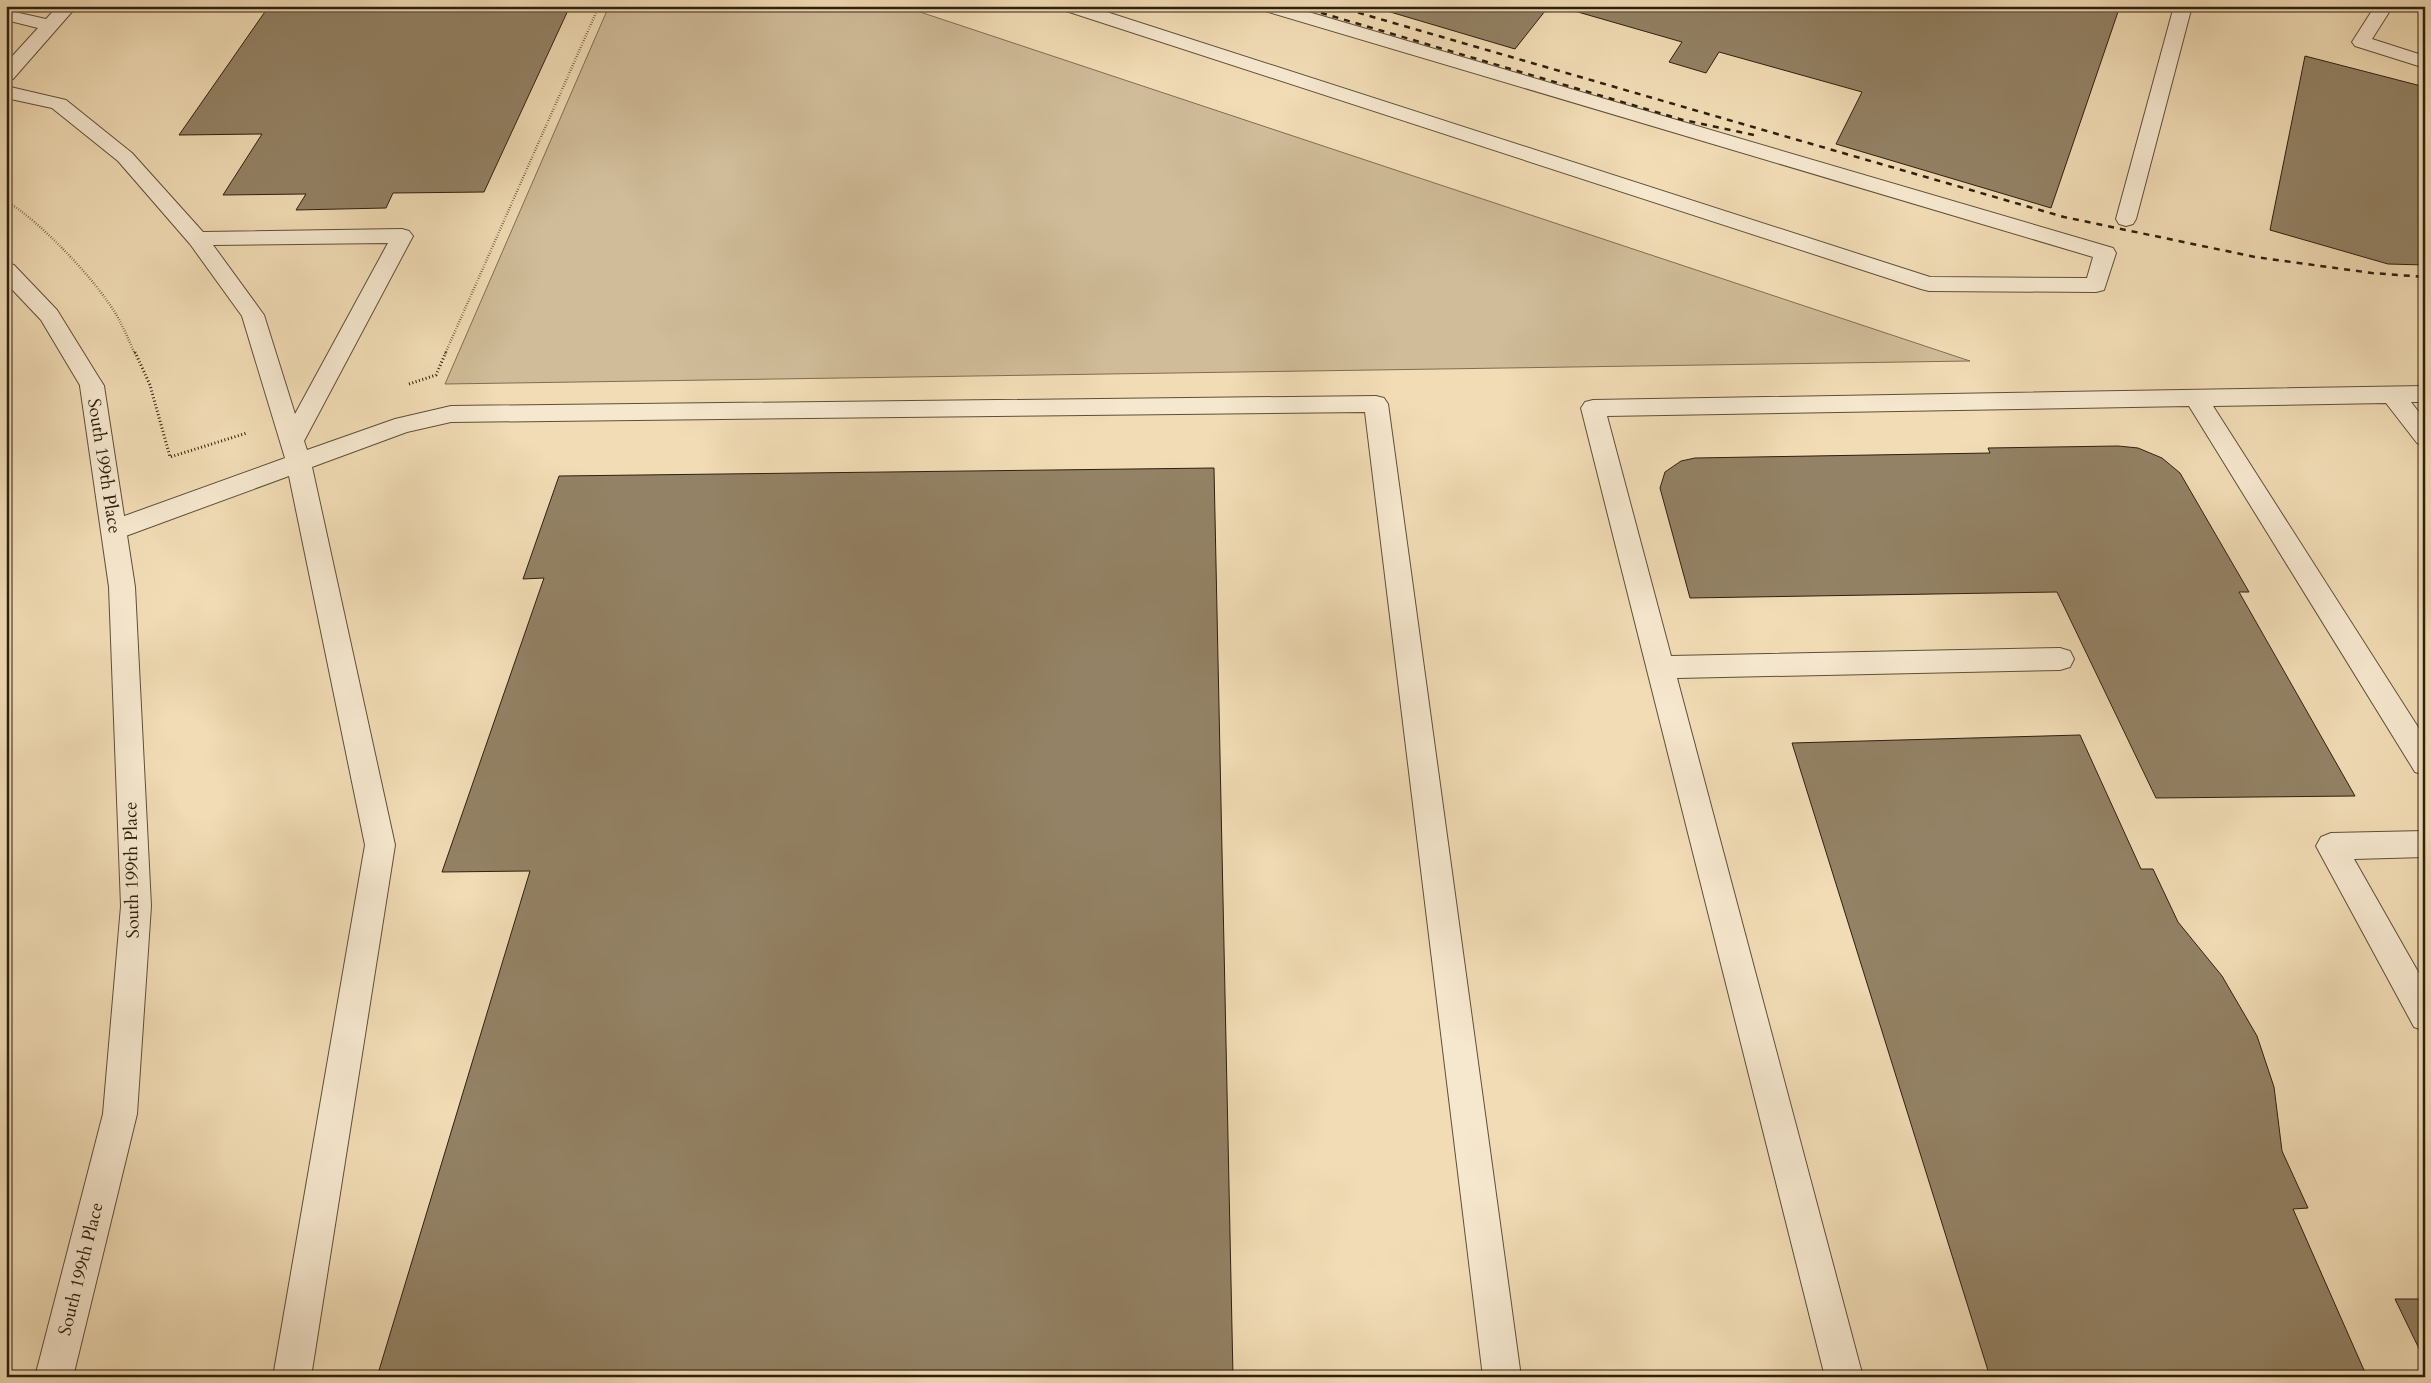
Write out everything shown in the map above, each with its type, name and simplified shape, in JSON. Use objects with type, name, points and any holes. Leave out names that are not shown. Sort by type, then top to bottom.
[{"type":"street","points":[[6,75],[68,6]]},
{"type":"street","points":[[1069,6],[1929,284],[2096,284],[2105,253],[1268,6]]},
{"type":"street","points":[[2126,219],[2183,6]]},
{"type":"street","points":[[2384,6],[2361,42],[2425,62]]},
{"type":"street","points":[[6,15],[51,26]]},
{"type":"street","points":[[6,92],[58,104],[125,157],[197,239],[253,316],[296,452],[380,844],[292,1377]]},
{"type":"street","points":[[197,239],[402,236],[296,452]]},
{"type":"street","name":"South 199th Place","points":[[6,270],[50,315],[92,386],[122,587],[136,906],[120,1114],[54,1377]]},
{"type":"street","points":[[1844,1377],[1593,408],[2425,394]]},
{"type":"street","points":[[2393,395],[2425,437]]},
{"type":"street","points":[[2196,398],[2425,764]]},
{"type":"street","points":[[114,530],[296,452],[451,414],[1376,404],[1502,1377]]},
{"type":"street","points":[[1660,667],[2060,659]]},
{"type":"street","points":[[2425,844],[2330,846],[2425,1016]]},
{"type":"shaded area","points":[[609,6],[902,6],[1970,361],[445,384]]},
{"type":"building","points":[[269,6],[570,6],[484,192],[393,193],[386,208],[296,210],[306,194],[223,195],[262,134],[179,135]]},
{"type":"building","points":[[1370,6],[1549,6],[1515,49]]},
{"type":"building","points":[[1557,6],[2120,6],[2051,208],[1836,144],[1862,92],[1719,52],[1706,73],[1669,62],[1682,42]]},
{"type":"building","points":[[2305,56],[2425,87],[2425,265],[2388,264],[2270,230]]},
{"type":"building","points":[[2118,446],[2138,448],[2162,458],[2180,473],[2249,592],[2239,592],[2355,796],[2156,798],[2057,592],[1690,598],[1660,488],[1665,472],[1681,461],[1695,458],[1990,453],[1988,448]]},
{"type":"building","points":[[1214,468],[1233,1377],[377,1377],[530,871],[442,872],[544,578],[523,579],[559,476]]},
{"type":"building","points":[[2080,735],[2141,869],[2153,869],[2178,922],[2222,976],[2257,1036],[2274,1087],[2282,1151],[2308,1208],[2293,1209],[2367,1377],[1990,1377],[1792,743]]},
{"type":"building","points":[[2395,1299],[2425,1299],[2425,1361]]},
{"type":"railway","points":[[1298,6],[1683,120],[1754,135]]},
{"type":"railway","points":[[1335,6],[2064,217],[2255,257],[2372,273],[2425,277]]}]
